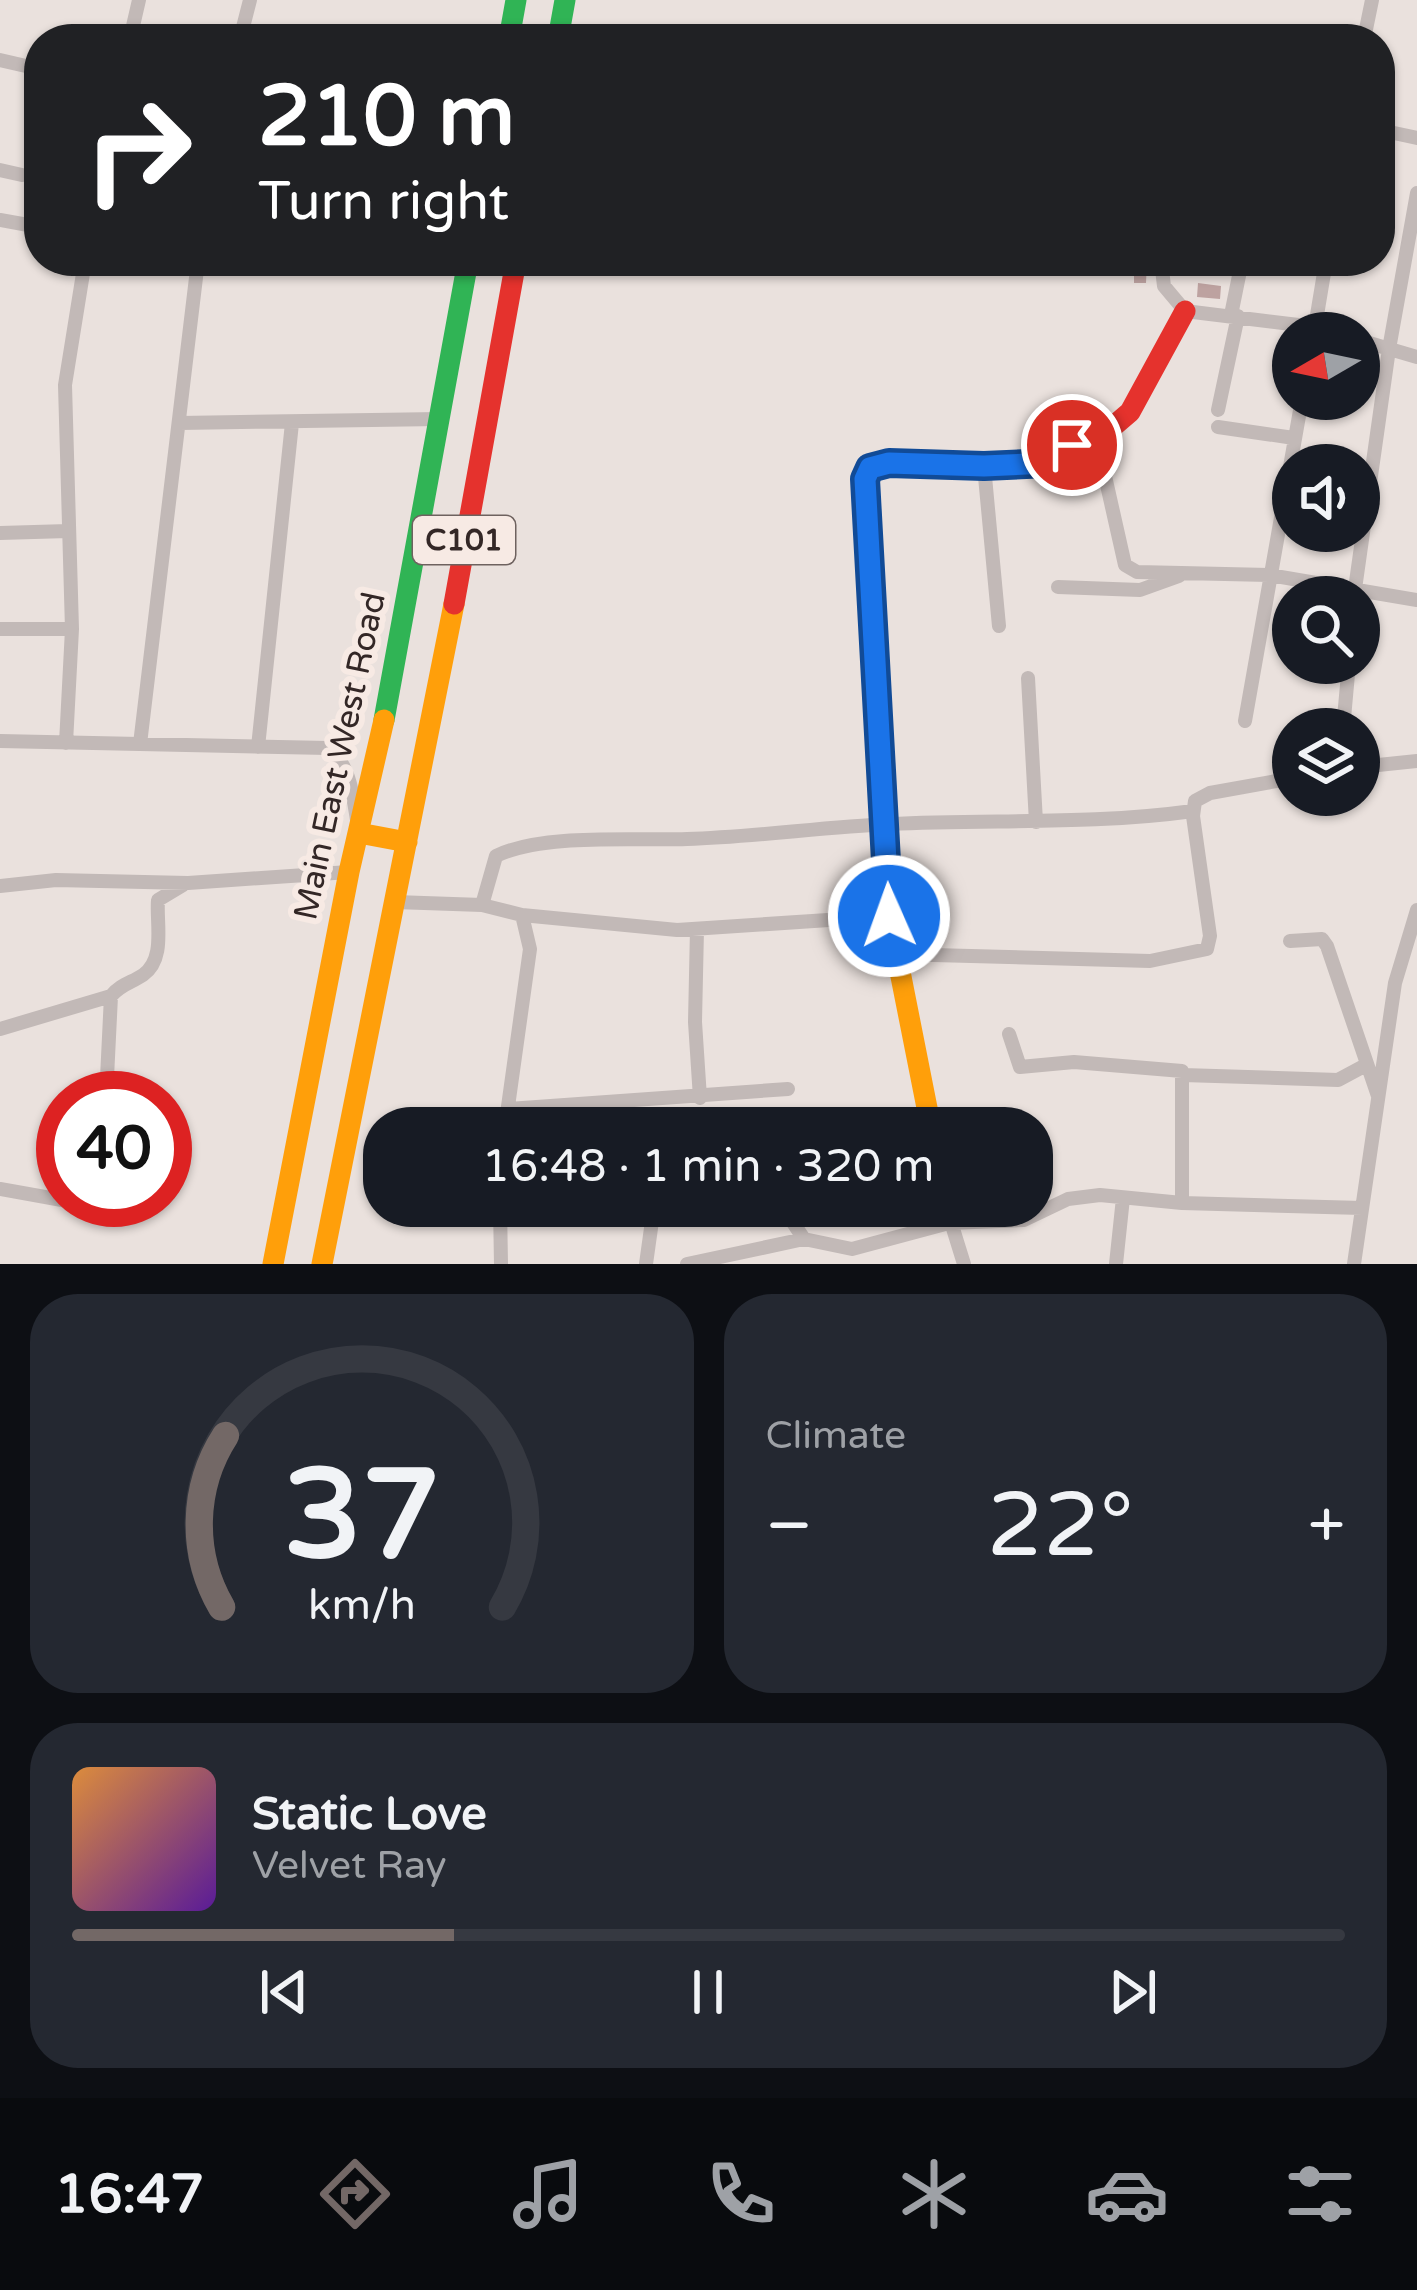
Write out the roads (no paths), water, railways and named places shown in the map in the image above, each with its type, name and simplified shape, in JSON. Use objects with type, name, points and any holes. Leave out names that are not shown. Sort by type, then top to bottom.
[{"type":"main road","name":"Main East West Road","points":[[273,1264],[465,276]]},
{"type":"main road","name":"C101","points":[[322,1264],[513,276]]},
{"type":"main road","points":[[927,1107],[889,916],[865,479],[870,468],[889,463],[1048,463],[1130,412],[1185,310]]},
{"type":"main road","points":[[359,832],[407,842]]},
{"type":"street","points":[[0,170],[22,175]]},
{"type":"street","points":[[1357,576],[1417,193]]},
{"type":"street","points":[[66,743],[72,629],[65,386],[83,276]]},
{"type":"street","points":[[140,744],[196,276]]},
{"type":"street","points":[[1163,276],[1164,286],[1185,310],[1272,322]]},
{"type":"street","points":[[1218,410],[1240,276]]},
{"type":"street","points":[[1318,312],[1323,276]]},
{"type":"street","points":[[1380,346],[1417,356]]},
{"type":"street","points":[[180,423],[439,419]]},
{"type":"street","points":[[1245,721],[1298,420]]},
{"type":"street","points":[[258,747],[292,423]]},
{"type":"street","points":[[1218,427],[1294,438]]},
{"type":"street","points":[[1096,436],[1125,565],[1137,572],[1273,576]]},
{"type":"street","points":[[984,466],[999,626]]},
{"type":"street","points":[[0,533],[68,531]]},
{"type":"street","points":[[1058,587],[1140,590],[1183,574]]},
{"type":"street","points":[[1380,596],[1417,600]]},
{"type":"street","points":[[0,629],[72,629]]},
{"type":"street","points":[[1028,678],[1036,822]]},
{"type":"street","points":[[0,741],[328,748],[337,752],[352,792],[359,832]]},
{"type":"street","points":[[1380,765],[1417,761]]},
{"type":"street","points":[[896,954],[1150,961],[1207,949],[1210,936],[1193,812],[1196,801],[1210,793],[1272,782]]},
{"type":"street","points":[[482,905],[492,865],[503,852],[607,838],[686,839],[886,824],[1124,821],[1193,812]]},
{"type":"street","points":[[0,886],[56,880],[188,883],[349,872]]},
{"type":"street","points":[[0,1029],[111,996],[119,986],[143,976],[151,968],[158,944],[158,900],[188,883]]},
{"type":"street","points":[[395,902],[482,905],[522,916],[697,929],[889,916]]},
{"type":"street","points":[[508,1107],[530,949],[522,916]]},
{"type":"street","points":[[1354,1264],[1395,983],[1416,916]]},
{"type":"street","points":[[697,929],[694,1022],[700,1098]]},
{"type":"street","points":[[1290,941],[1322,939],[1327,946],[1380,1100]]},
{"type":"street","points":[[107,1071],[111,996]]},
{"type":"street","points":[[1009,1034],[1021,1067],[1074,1062],[1180,1069],[1184,1075],[1182,1203]]},
{"type":"street","points":[[1184,1075],[1338,1080],[1366,1065]]},
{"type":"street","points":[[543,1107],[788,1089]]},
{"type":"street","points":[[0,1189],[36,1195]]},
{"type":"street","points":[[1053,1206],[1100,1195],[1182,1203],[1362,1208]]},
{"type":"street","points":[[1116,1264],[1123,1198]]},
{"type":"street","points":[[501,1227],[502,1264]]},
{"type":"street","points":[[646,1264],[651,1227]]},
{"type":"street","points":[[796,1227],[804,1239]]},
{"type":"street","points":[[687,1264],[765,1257],[804,1239],[844,1250],[933,1227]]},
{"type":"street","points":[[950,1227],[964,1264]]}]
